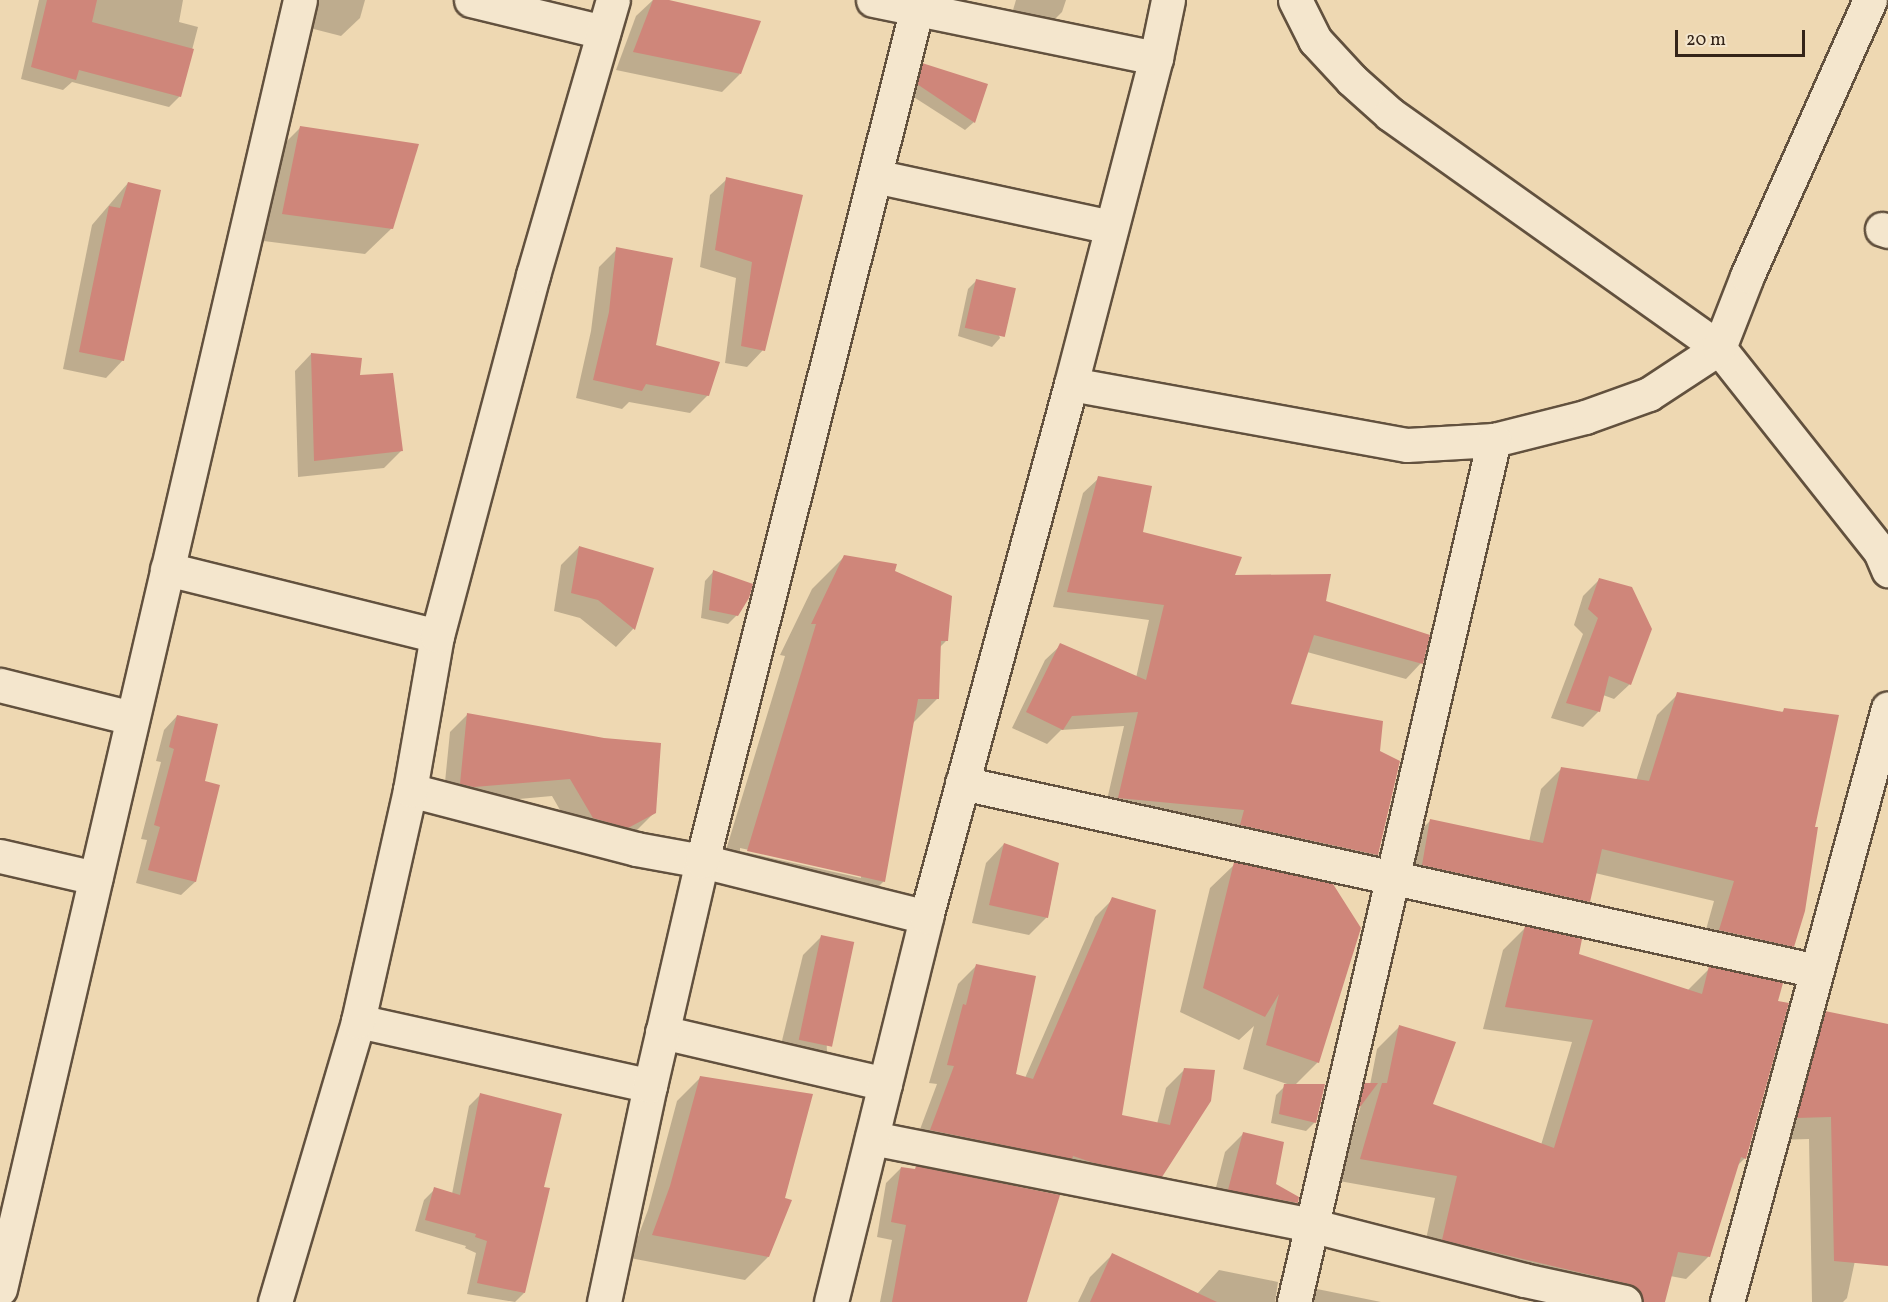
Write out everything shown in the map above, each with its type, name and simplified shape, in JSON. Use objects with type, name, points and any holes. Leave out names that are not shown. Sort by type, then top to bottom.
[{"type":"street","points":[[0,1289],[300,0]]},
{"type":"street","points":[[471,0],[603,32]]},
{"type":"street","points":[[275,1302],[358,1021],[410,790],[437,636],[532,275],[614,0]]},
{"type":"street","points":[[873,0],[918,4],[1156,58]]},
{"type":"street","points":[[831,1302],[926,917],[1071,384],[1110,227],[1156,58],[1168,0]]},
{"type":"street","points":[[1295,0],[1315,40],[1352,80],[1390,114],[1719,348],[1885,558]]},
{"type":"street","points":[[1071,384],[1407,445],[1494,440],[1585,417],[1649,394],[1719,348],[1747,276],[1870,0]]},
{"type":"street","points":[[604,1302],[662,1032],[702,861],[918,4]]},
{"type":"street","points":[[875,176],[1110,227]]},
{"type":"street","points":[[1294,1302],[1310,1225],[1494,440]]},
{"type":"street","points":[[167,569],[437,636]]},
{"type":"street","points":[[0,685],[132,718]]},
{"type":"street","points":[[1727,1302],[1888,708]]},
{"type":"street","points":[[962,783],[1817,971]]},
{"type":"street","points":[[410,790],[636,849],[702,861],[926,917]]},
{"type":"street","points":[[0,856],[95,878]]},
{"type":"street","points":[[358,1021],[650,1086]]},
{"type":"street","points":[[662,1032],[885,1084]]},
{"type":"street","points":[[872,1138],[1310,1225],[1524,1280],[1624,1302]]},
{"type":"building","points":[[47,0],[97,0],[92,22],[194,49],[181,97],[79,70],[76,80],[31,67]]},
{"type":"building","points":[[653,0],[669,0],[761,21],[741,74],[633,52]]},
{"type":"building","points":[[922,63],[988,84],[975,123],[917,84]]},
{"type":"building","points":[[300,126],[419,144],[393,229],[282,214]]},
{"type":"building","points":[[726,177],[803,195],[765,351],[741,346],[752,262],[715,250]]},
{"type":"building","points":[[128,182],[161,190],[124,361],[79,352],[109,206],[120,208]]},
{"type":"building","points":[[616,247],[673,258],[656,345],[720,362],[709,396],[646,384],[642,391],[593,380],[609,312]]},
{"type":"building","points":[[976,279],[1016,288],[1005,337],[965,328]]},
{"type":"building","points":[[311,353],[362,358],[360,375],[393,373],[403,451],[314,461]]},
{"type":"building","points":[[1098,476],[1152,486],[1143,532],[1242,557],[1235,575],[1331,574],[1326,601],[1430,635],[1423,664],[1314,635],[1291,704],[1383,721],[1380,751],[1400,761],[1378,855],[1240,825],[1244,810],[1118,798],[1138,712],[1072,716],[1063,730],[1026,712],[1060,643],[1146,680],[1164,605],[1067,592]]},
{"type":"building","points":[[579,546],[654,568],[635,630],[598,600],[571,593]]},
{"type":"building","points":[[844,555],[897,564],[895,571],[952,596],[948,641],[941,641],[939,699],[918,699],[885,882],[747,851],[816,624],[811,624]]},
{"type":"building","points":[[713,570],[753,584],[749,598],[738,616],[709,610]]},
{"type":"building","points":[[1599,578],[1632,587],[1652,629],[1631,685],[1609,676],[1600,712],[1566,703],[1598,618],[1588,609]]},
{"type":"building","points":[[1677,692],[1783,712],[1784,708],[1839,715],[1815,827],[1818,827],[1805,911],[1794,947],[1719,930],[1734,881],[1602,849],[1590,902],[1422,865],[1430,819],[1543,843],[1561,767],[1649,781]]},
{"type":"building","points":[[467,713],[604,738],[661,743],[656,813],[628,828],[593,818],[570,779],[474,787],[460,784]]},
{"type":"building","points":[[177,715],[218,724],[205,781],[220,785],[196,882],[148,870],[160,827],[154,825],[174,749],[169,747]]},
{"type":"building","points":[[1004,843],[1059,863],[1048,918],[989,905]]},
{"type":"building","points":[[1234,862],[1333,884],[1361,928],[1319,1063],[1266,1045],[1279,994],[1265,1017],[1203,988]]},
{"type":"building","points":[[1112,897],[1156,910],[1122,1115],[1170,1125],[1184,1068],[1215,1070],[1211,1101],[1162,1177],[1094,1163],[1073,1156],[1072,1159],[930,1130],[954,1066],[947,1065],[976,964],[1036,976],[1016,1074],[1033,1079]]},
{"type":"building","points":[[1525,926],[1582,939],[1579,954],[1702,994],[1709,966],[1783,983],[1778,1001],[1789,1003],[1746,1159],[1741,1157],[1710,1257],[1678,1252],[1665,1302],[1643,1302],[1638,1289],[1629,1284],[1442,1240],[1457,1176],[1360,1159],[1382,1083],[1387,1083],[1399,1025],[1456,1042],[1433,1104],[1554,1148],[1593,1020],[1505,1007]]},
{"type":"building","points":[[821,935],[854,942],[832,1047],[799,1040]]},
{"type":"building","points":[[1825,1011],[1888,1024],[1888,1266],[1834,1261],[1831,1117],[1796,1118]]},
{"type":"building","points":[[700,1076],[813,1094],[785,1198],[792,1200],[769,1257],[652,1235],[670,1186]]},
{"type":"building","points":[[1364,1083],[1378,1083],[1357,1111]]},
{"type":"building","points":[[1284,1084],[1325,1084],[1316,1123],[1279,1114]]},
{"type":"building","points":[[480,1093],[562,1114],[544,1187],[550,1188],[525,1293],[477,1283],[487,1241],[475,1237],[476,1234],[425,1220],[434,1187],[460,1195]]},
{"type":"building","points":[[1243,1132],[1284,1142],[1276,1184],[1299,1197],[1298,1203],[1228,1190]]},
{"type":"building","points":[[916,1166],[1060,1195],[1027,1302],[892,1302],[906,1225],[891,1222],[901,1167],[915,1169]]},
{"type":"building","points":[[1112,1253],[1217,1302],[1090,1302]]}]
